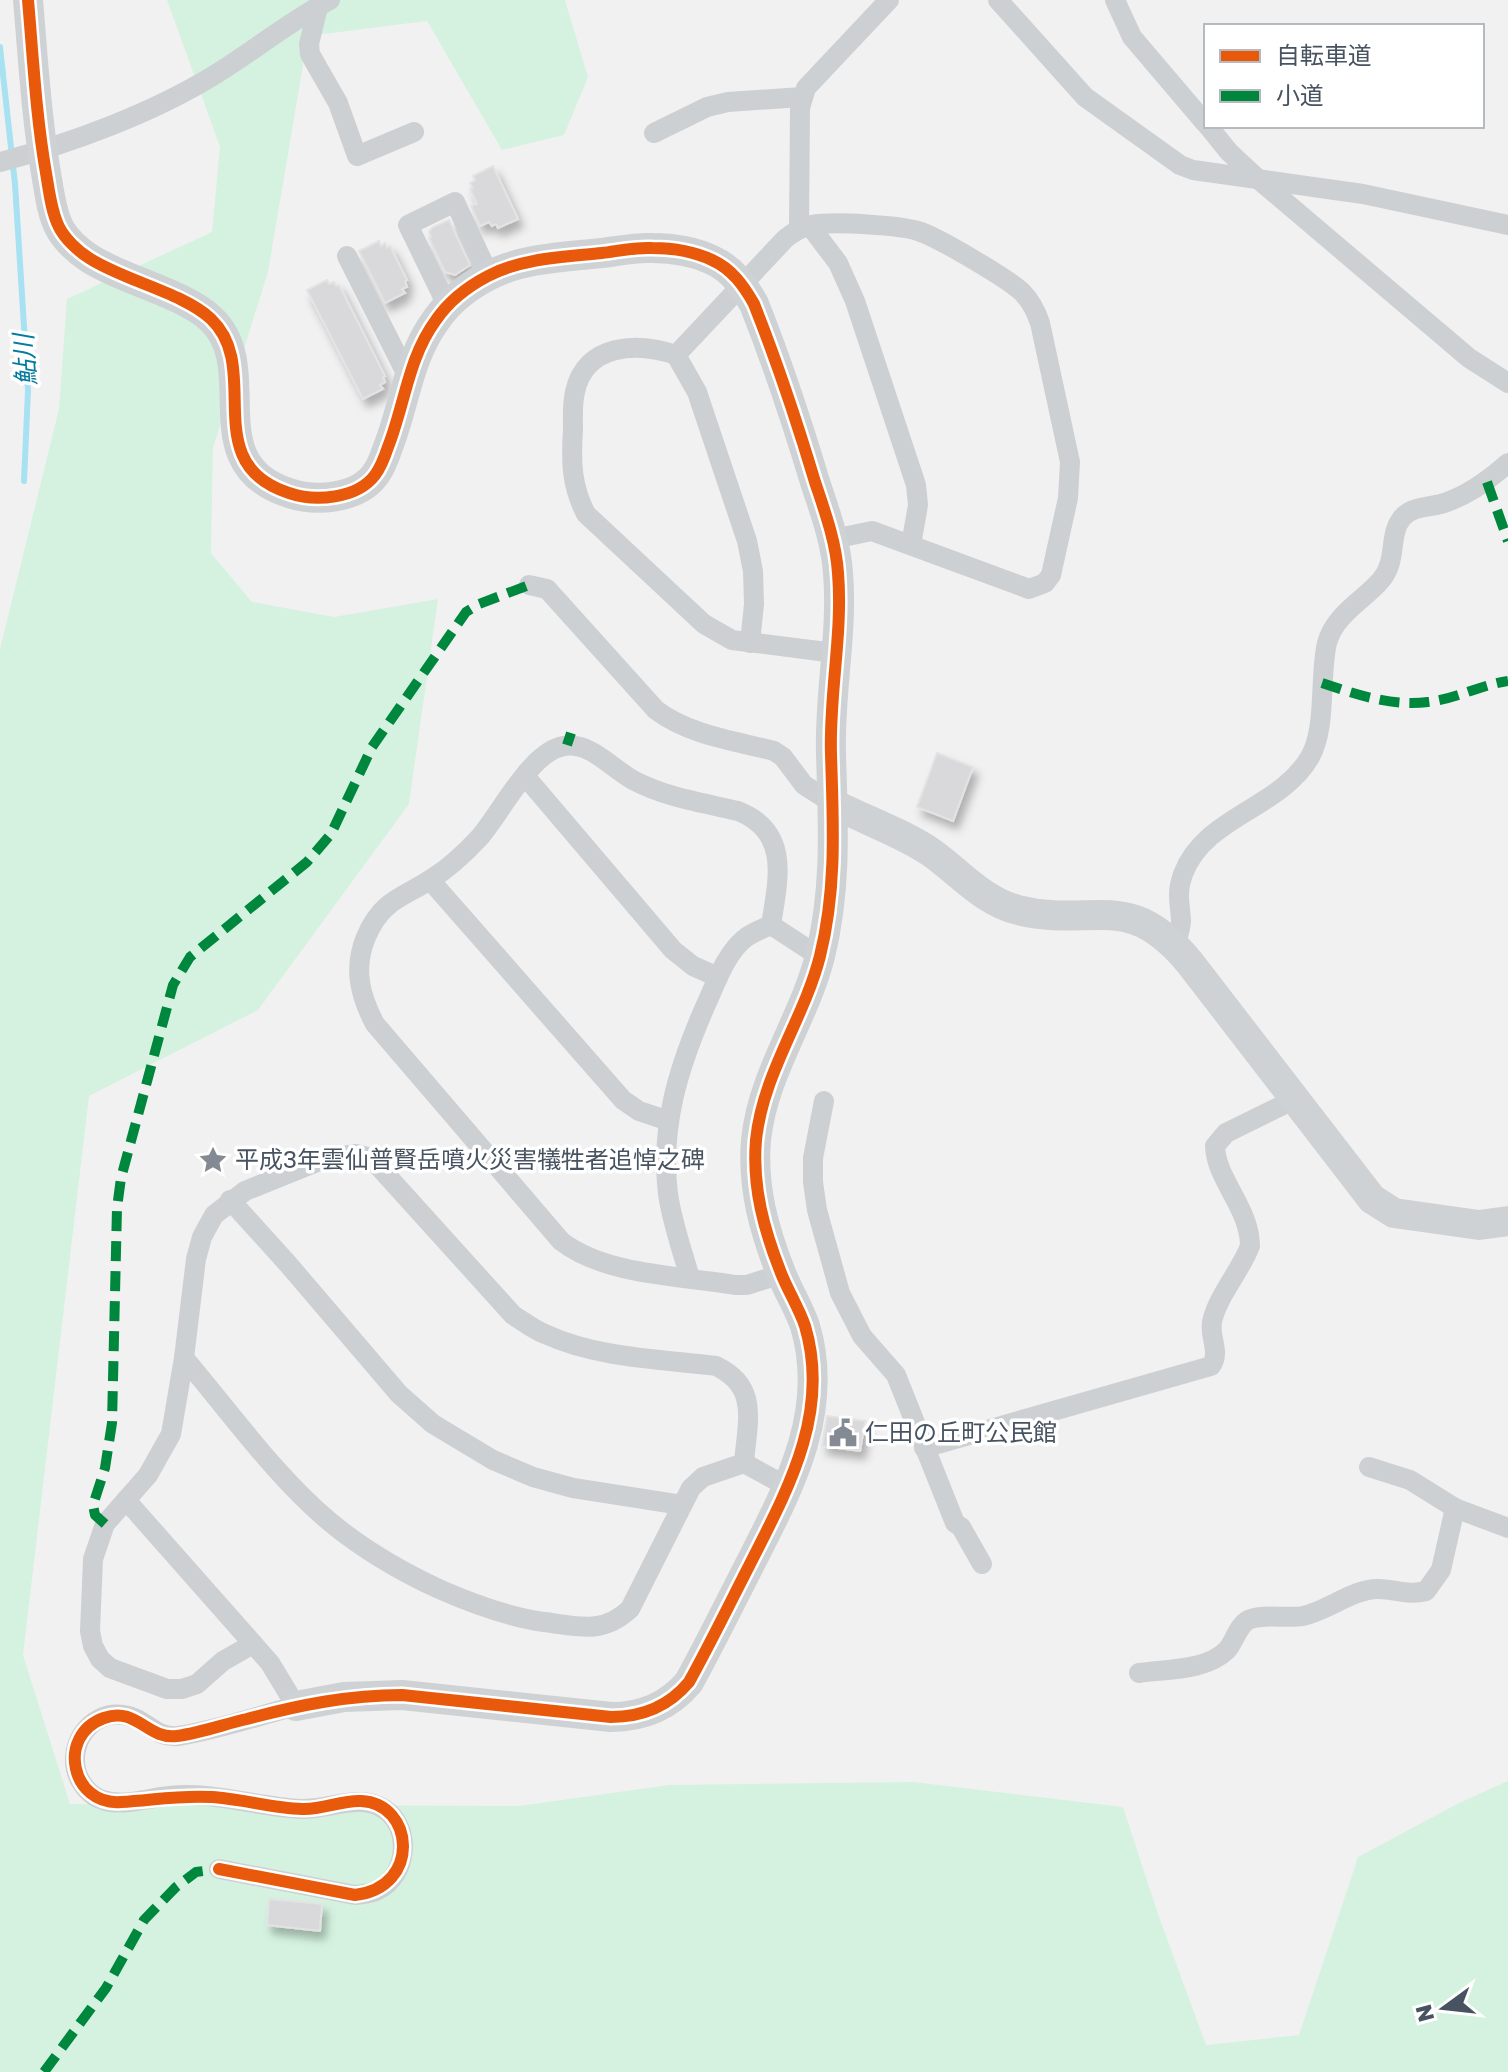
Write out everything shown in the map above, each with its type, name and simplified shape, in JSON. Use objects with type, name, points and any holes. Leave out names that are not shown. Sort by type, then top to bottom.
[{"type":"street","points":[[28,0],[32,153],[59,227],[91,259],[199,310],[218,326],[226,340],[235,370],[233,416],[238,444],[255,472],[290,494],[321,497],[351,492],[364,485],[375,475],[394,433],[408,377],[422,341],[447,305],[489,275],[515,265],[547,259],[649,247],[681,250],[713,260],[732,273],[744,286],[763,325],[833,539],[840,599],[831,702],[835,853],[831,898],[820,957],[774,1067],[756,1137],[757,1195],[764,1226],[781,1274],[804,1323],[814,1381],[805,1441],[788,1487],[689,1682],[679,1693],[654,1709],[626,1717],[611,1717],[388,1695],[344,1697],[296,1706],[168,1737],[122,1714],[93,1722],[75,1747],[75,1762],[79,1779],[90,1793],[103,1800],[118,1803],[173,1795],[215,1797],[300,1809],[361,1801],[377,1804],[390,1813],[399,1826],[403,1842],[403,1858],[392,1879],[369,1893],[355,1895],[219,1869]]},
{"type":"street","points":[[889,0],[812,80],[802,97],[804,227],[838,263],[855,301],[916,485],[918,505],[911,545]]},
{"type":"street","points":[[998,0],[1085,97],[1166,157],[1193,170],[1363,194],[1508,225]]},
{"type":"street","points":[[1115,0],[1132,37],[1204,121]]},
{"type":"street","points":[[0,162],[138,113],[214,76],[324,3]]},
{"type":"street","points":[[324,3],[309,44],[310,54],[338,103],[357,156],[414,132]]},
{"type":"street","points":[[654,133],[718,105],[802,97]]},
{"type":"street","points":[[1209,128],[1258,179],[1322,230],[1469,358],[1508,383]]},
{"type":"street","points":[[447,305],[408,225],[455,202],[489,275]]},
{"type":"street","points":[[676,355],[785,239],[804,227],[821,224],[923,233],[1022,292],[1034,307],[1040,323],[1070,462],[1068,498],[1051,575],[1045,583],[1029,589],[872,531],[833,539]]},
{"type":"street","points":[[347,256],[408,377]]},
{"type":"street","points":[[750,643],[754,593],[747,541],[697,392],[676,355],[654,347],[604,353],[590,363],[580,377],[575,393],[571,466],[573,482],[586,514],[704,624],[732,640],[750,643],[835,653]]},
{"type":"street","points":[[1175,945],[1181,923],[1177,899],[1183,874],[1195,852],[1212,835],[1282,791],[1312,753],[1318,731],[1327,642],[1335,623],[1382,580],[1392,563],[1396,531],[1402,518],[1412,511],[1447,503],[1487,482],[1508,463]]},
{"type":"street","points":[[529,585],[547,589],[656,710],[669,720],[685,728],[774,751],[783,757],[804,785],[834,804],[930,852],[990,899],[1016,910],[1044,915],[1103,913],[1130,918],[1152,927],[1175,945],[1381,1208],[1394,1213],[1479,1225],[1508,1221]]},
{"type":"street","points":[[771,925],[779,863],[769,835],[750,816],[646,786],[617,771],[593,752],[567,745],[543,753],[478,839],[449,867],[388,904],[361,951],[359,980],[361,995],[375,1024],[561,1241],[595,1261],[690,1278],[747,1285],[781,1274]]},
{"type":"street","points":[[525,776],[673,950],[693,966],[718,977]]},
{"type":"street","points":[[430,880],[623,1100],[639,1111],[669,1121]]},
{"type":"street","points":[[771,925],[820,957]]},
{"type":"street","points":[[690,1278],[668,1196],[666,1168],[675,1085],[685,1052],[730,956],[744,939],[771,925]]},
{"type":"street","points":[[924,1448],[1211,1366],[1216,1353],[1212,1337],[1214,1315],[1250,1246],[1244,1214],[1219,1162],[1215,1146],[1226,1133],[1295,1099]]},
{"type":"street","points":[[824,1101],[813,1158],[813,1182],[817,1210],[840,1293],[862,1336],[896,1375],[955,1523],[961,1527],[982,1564]]},
{"type":"street","points":[[253,1644],[223,1661],[197,1684],[182,1689],[167,1689],[110,1668],[100,1659],[90,1631],[93,1559],[105,1524],[148,1475],[171,1434],[196,1259],[202,1237],[214,1215],[230,1200],[261,1184],[341,1154],[371,1158],[513,1315],[541,1333],[600,1351],[716,1366],[730,1373],[741,1384],[749,1410],[744,1463]]},
{"type":"street","points":[[230,1200],[399,1394],[433,1424],[493,1460],[533,1477],[573,1488],[682,1505]]},
{"type":"street","points":[[184,1358],[287,1479],[329,1521],[366,1549],[405,1573],[492,1610],[532,1620],[597,1627],[610,1624],[630,1609],[691,1488],[703,1477],[744,1463],[788,1487]]},
{"type":"street","points":[[1369,1467],[1410,1480],[1455,1508],[1508,1528]]},
{"type":"street","points":[[126,1500],[282,1679],[296,1706]]},
{"type":"street","points":[[1139,1673],[1194,1666],[1211,1660],[1222,1654],[1243,1625],[1255,1618],[1300,1617],[1370,1590],[1416,1594],[1426,1591],[1441,1570],[1455,1508]]},
{"type":"green space","points":[[167,0],[565,0],[588,77],[564,135],[502,150],[427,21],[308,36],[268,272],[213,448],[211,553],[252,602],[334,617],[438,599],[409,804],[258,1010],[89,1096],[23,1655],[70,1804],[519,1806],[669,1785],[914,1782],[1123,1807],[1206,2045],[1299,2035],[1358,1857],[1459,1803],[1508,1781],[1508,2072],[0,2072],[0,649],[59,409],[67,299],[212,232],[220,147]]},
{"type":"building","points":[[493,166],[518,219],[498,228],[489,222],[480,226],[471,206],[477,204],[470,189],[473,188],[470,183],[475,180],[473,176]]},
{"type":"building","points":[[449,220],[470,265],[455,275],[445,272],[429,238],[433,227]]},
{"type":"building","points":[[379,241],[381,246],[385,243],[387,248],[390,246],[407,280],[407,287],[402,289],[405,293],[385,303],[359,251]]},
{"type":"building","points":[[327,280],[329,284],[334,282],[336,286],[339,285],[385,376],[385,382],[380,385],[383,389],[363,399],[307,290]]},
{"type":"building","points":[[937,753],[973,767],[953,821],[917,807]]},
{"type":"building","name":"仁田の丘町公民館","points":[[827,1416],[865,1421],[860,1451],[822,1446]]},
{"type":"building","points":[[269,1899],[322,1904],[320,1931],[267,1925]]},
{"type":"waterway","name":"鮎川","points":[[0,47],[15,184],[28,390],[24,481]]},
{"type":"marked path","points":[[1487,482],[1508,541]]},
{"type":"marked path","points":[[105,1524],[95,1515],[93,1505],[105,1468],[112,1423],[117,1208],[121,1178],[173,985],[190,957],[307,862],[331,834],[372,747],[466,612],[529,585]]},
{"type":"marked path","points":[[1322,683],[1374,698],[1414,703],[1438,700],[1508,681]]},
{"type":"marked path","points":[[567,745],[571,733]]},
{"type":"marked path","points":[[44,2072],[106,1988],[144,1920],[176,1887],[196,1872],[219,1869]]},
{"type":"cycle path","points":[[28,0],[43,152],[59,227],[72,244],[89,258],[169,294],[211,319],[226,340],[232,363],[237,438],[245,460],[261,479],[289,493],[323,498],[347,494],[367,483],[384,458],[413,366],[427,335],[447,307],[480,280],[515,265],[544,259],[640,248],[675,249],[705,257],[726,268],[754,304],[801,437],[830,527],[837,561],[839,618],[831,731],[833,830],[829,905],[813,979],[775,1069],[760,1115],[756,1140],[758,1191],[769,1241],[805,1326],[812,1358],[813,1390],[809,1420],[801,1450],[777,1509],[689,1682],[673,1698],[644,1712],[611,1717],[382,1695],[305,1705],[177,1736],[158,1733],[125,1716],[104,1718],[89,1727],[79,1739],[75,1753],[76,1768],[81,1782],[90,1793],[104,1800],[121,1802],[212,1797],[302,1809],[361,1801],[379,1805],[392,1815],[400,1830],[403,1846],[400,1862],[392,1877],[377,1889],[355,1895],[219,1869]]},
{"type":"place","name":"平成3年雲仙普賢岳噴火災害犠牲者追悼之碑","points":[[213,1160]]},
{"type":"place","name":"仁田の丘町公民館","points":[[843,1433]]}]
